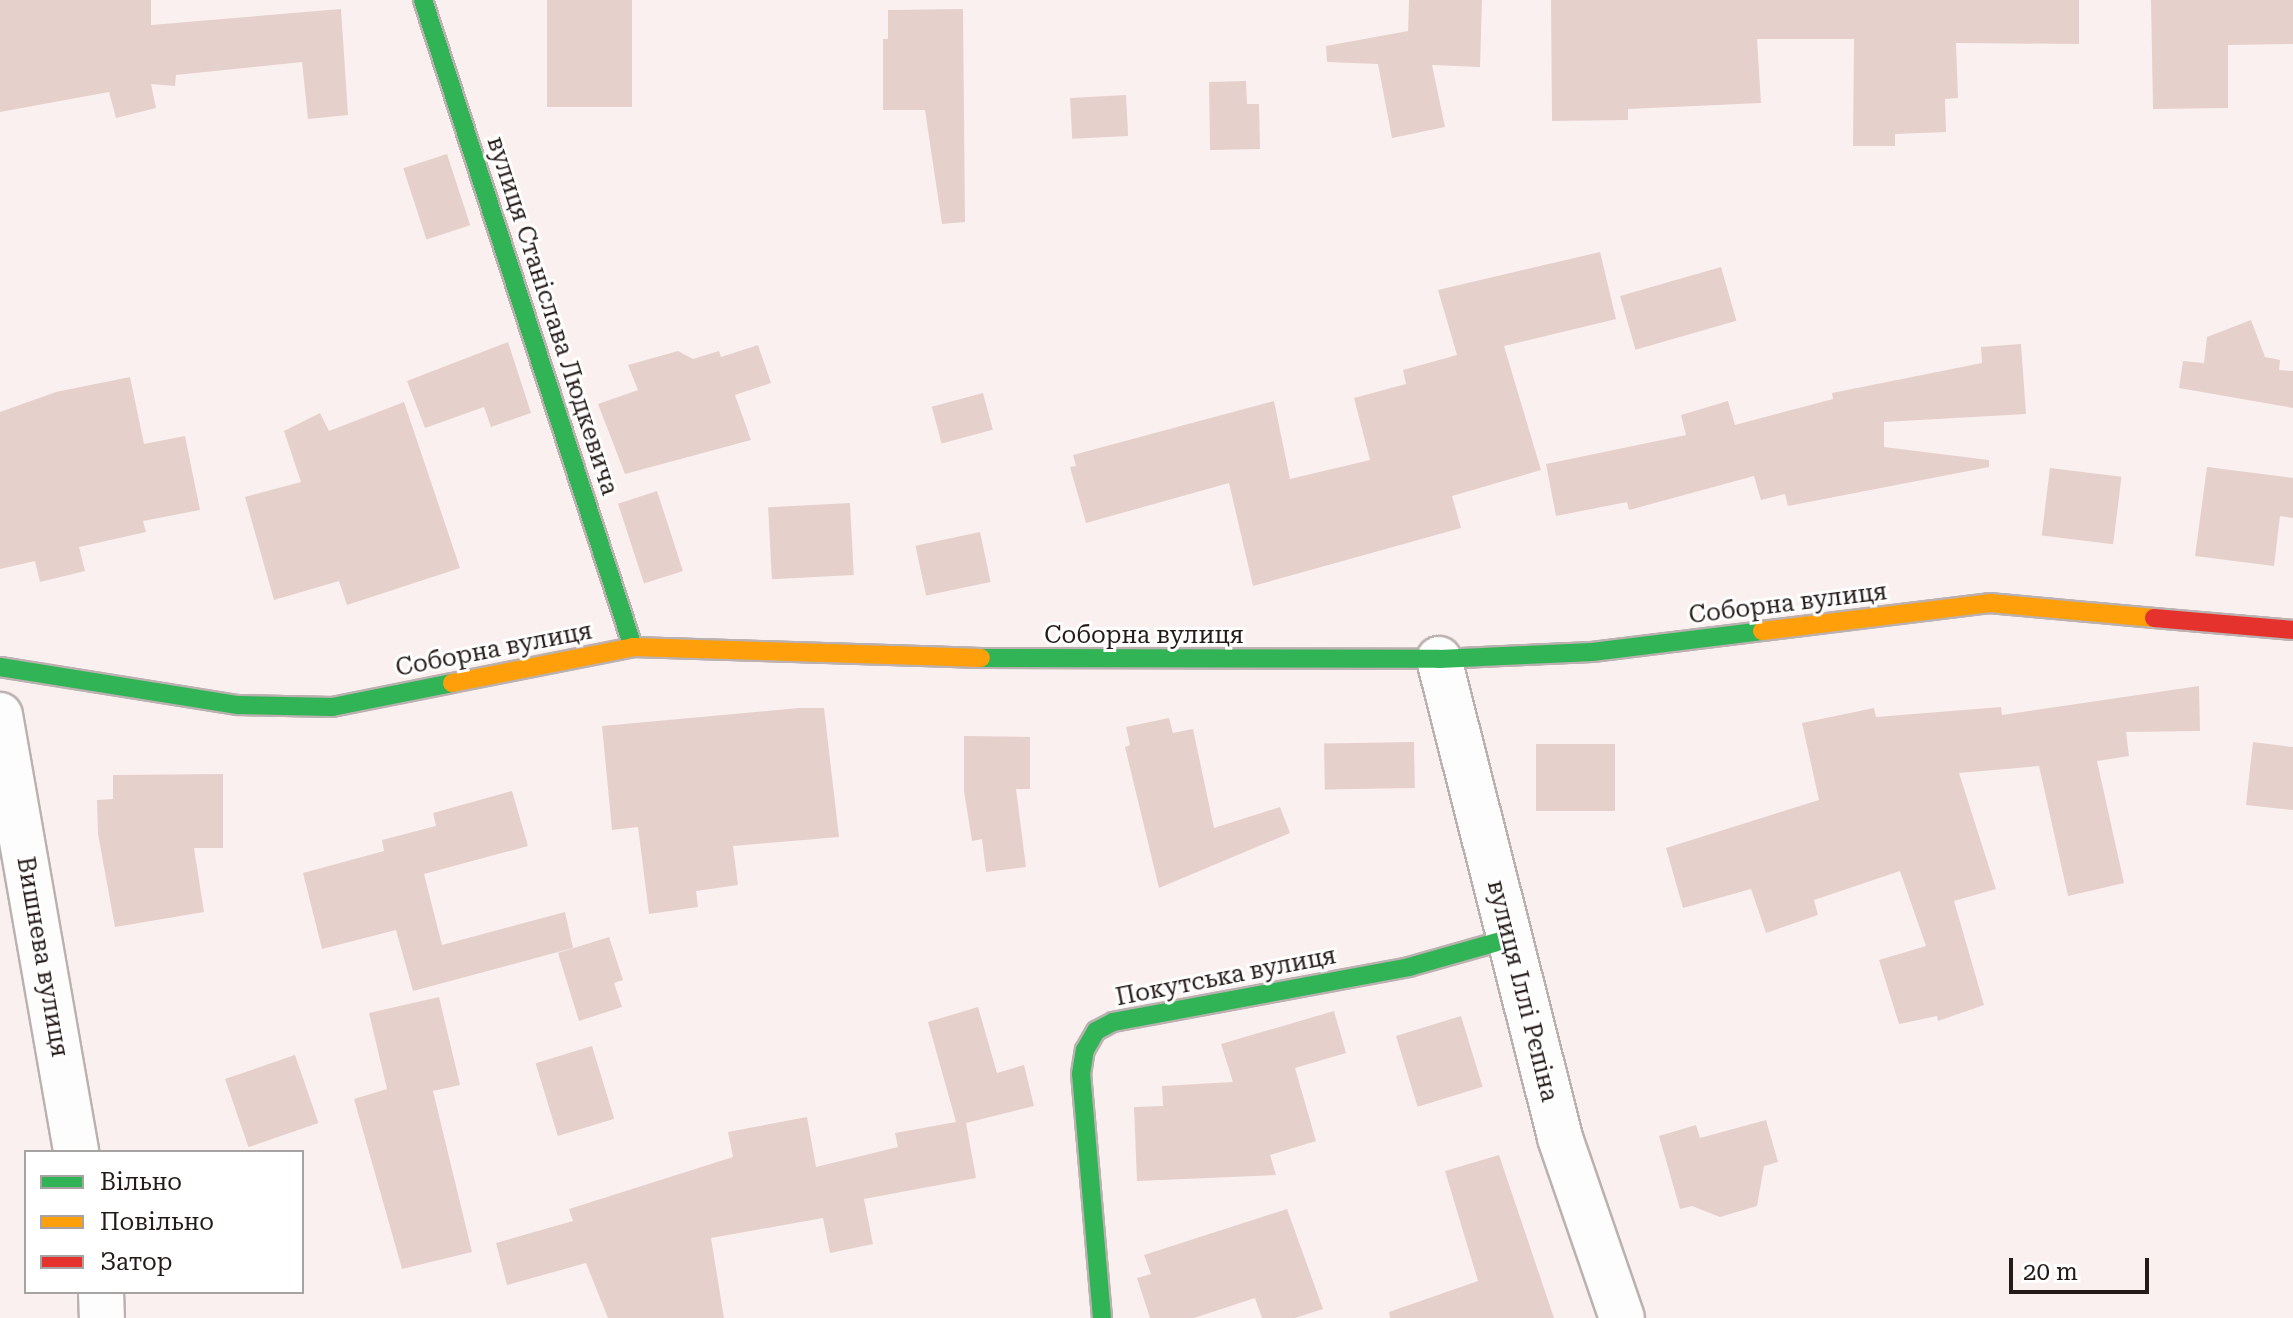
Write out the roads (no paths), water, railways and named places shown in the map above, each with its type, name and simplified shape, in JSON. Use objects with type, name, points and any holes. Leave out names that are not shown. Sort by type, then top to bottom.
[{"type":"street","name":"вулиця Станіслава Людкевича","points":[[423,0],[633,647]]},
{"type":"street","name":"Соборна вулиця","points":[[0,667],[238,705],[332,707],[633,647],[1027,659],[1439,659],[1592,652],[1989,603],[2293,630]]},
{"type":"street","name":"вулиця Іллі Рєпіна","points":[[1439,659],[1560,1138],[1622,1318]]},
{"type":"street","name":"Вишнева вулиця","points":[[0,715],[76,1150]]},
{"type":"street","name":"Покутська вулиця","points":[[1102,1318],[1081,1074],[1085,1050],[1096,1031],[1113,1022],[1409,967],[1508,939]]},
{"type":"street","points":[[101,1294],[102,1318]]}]
